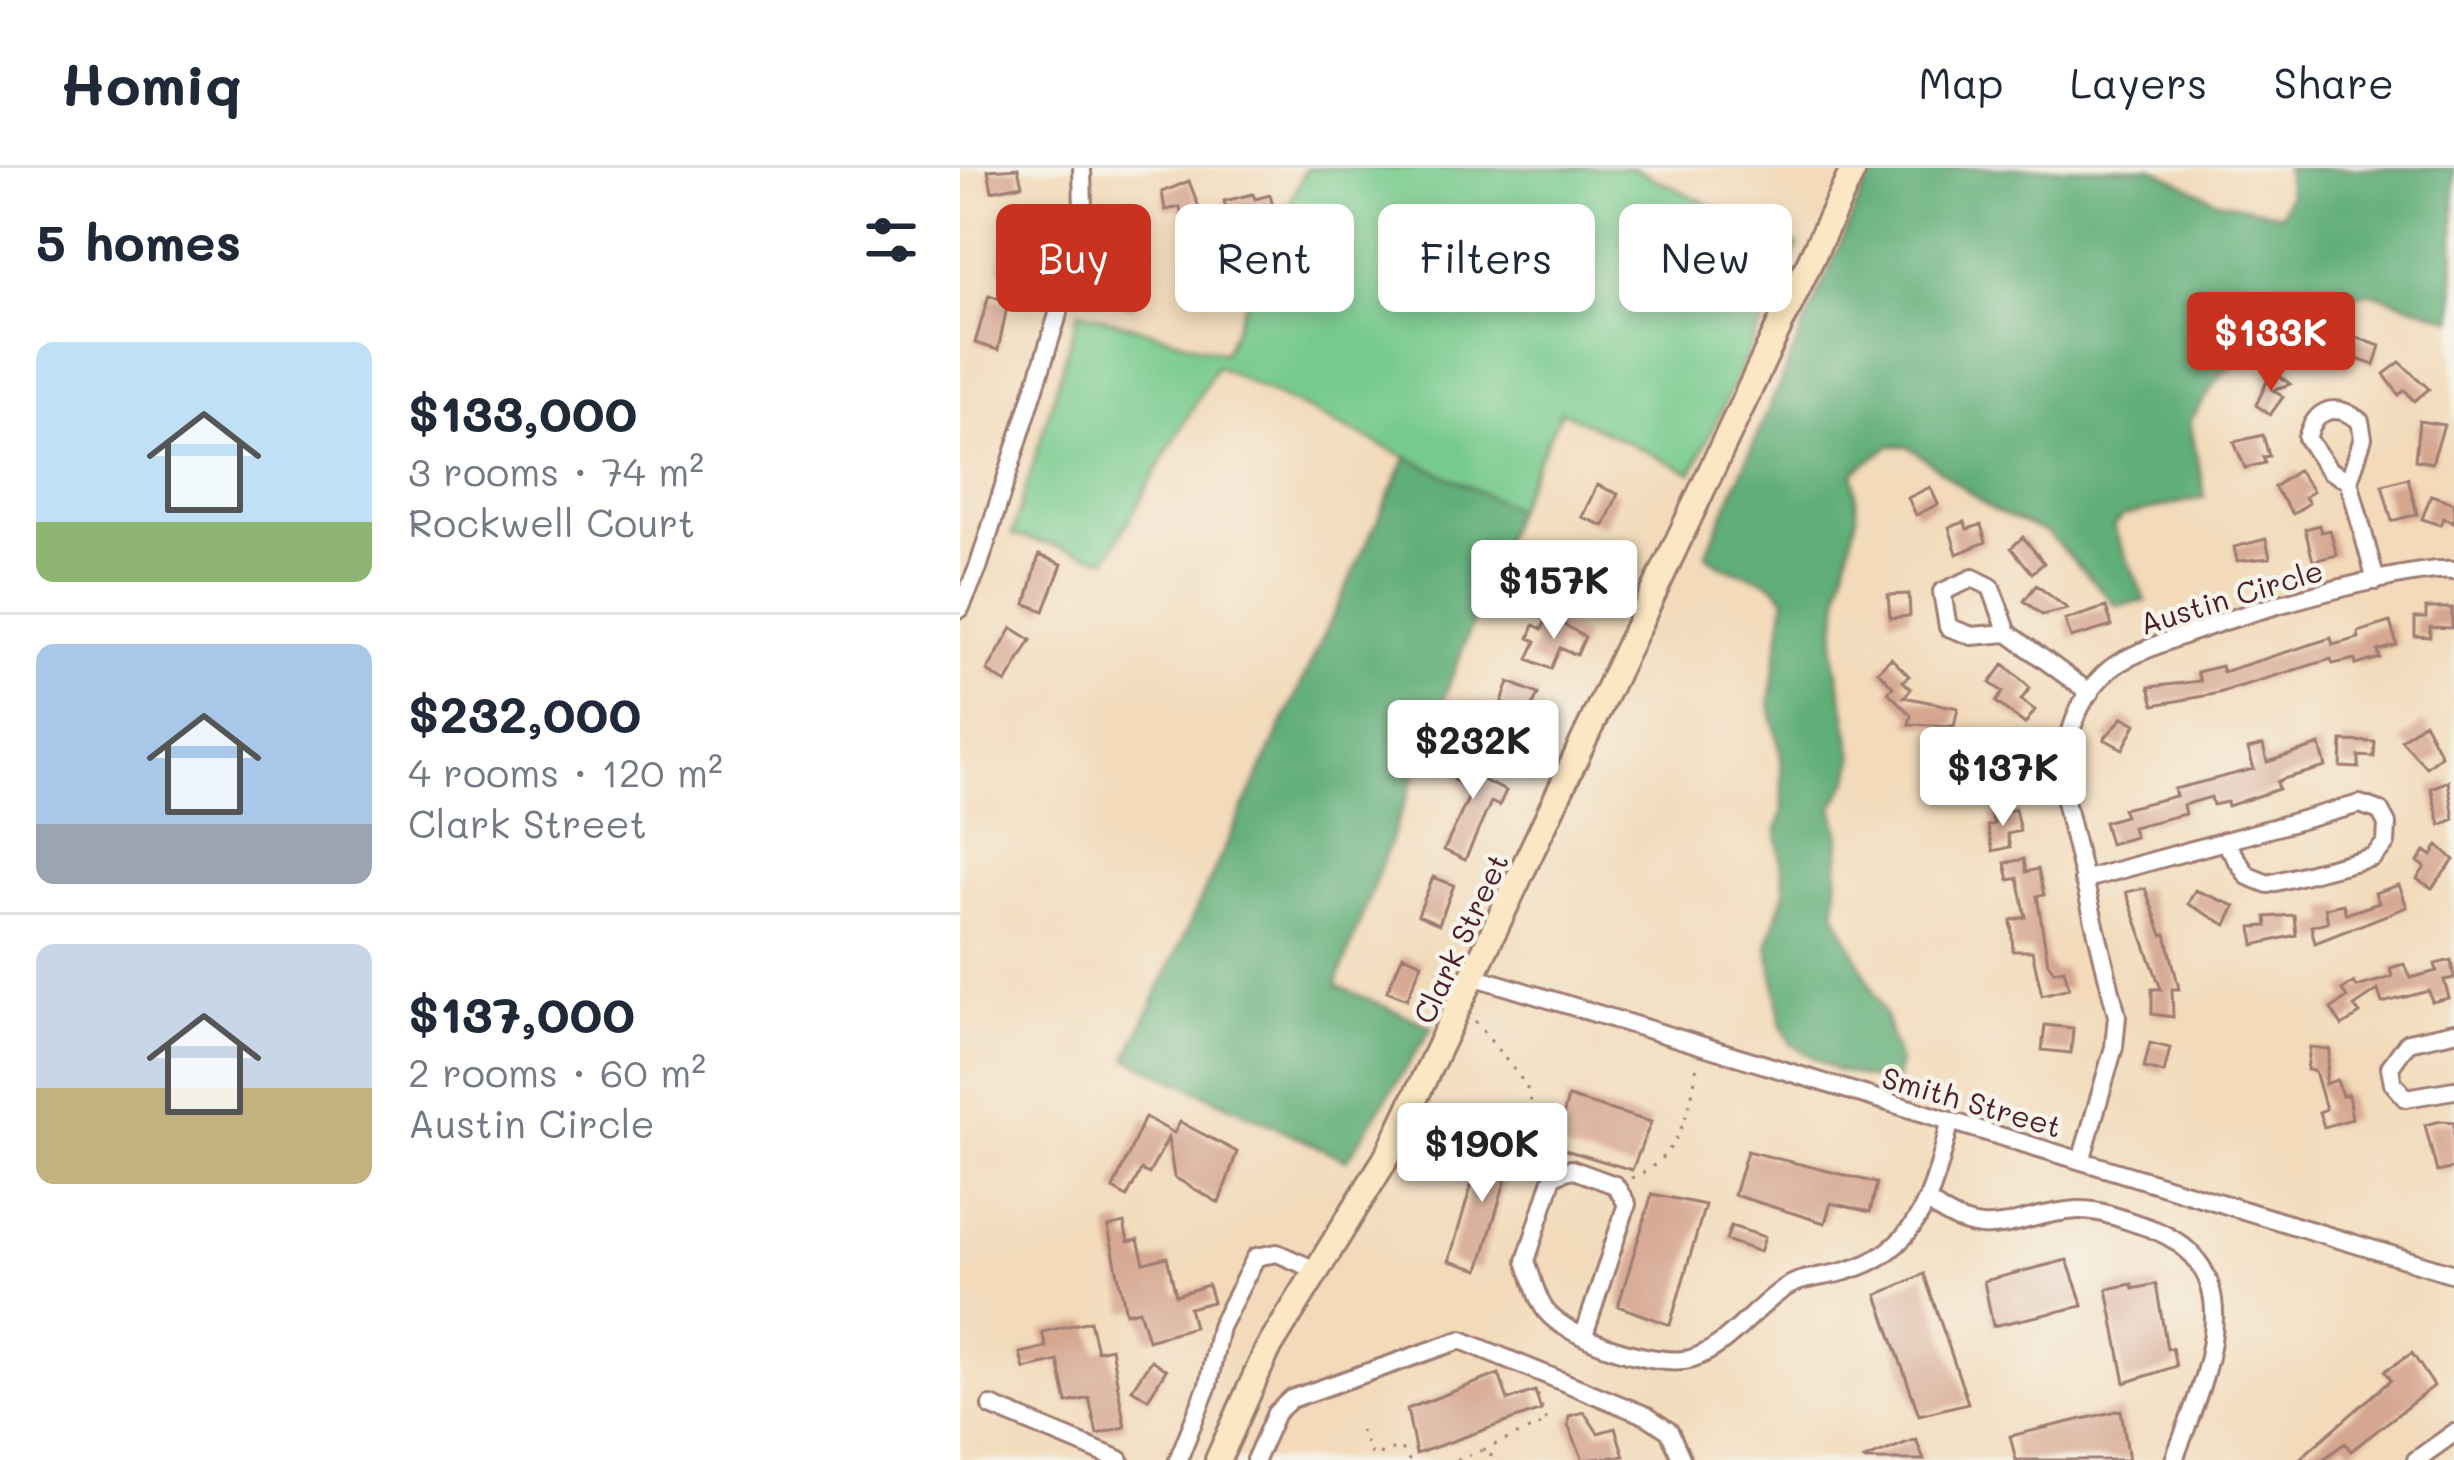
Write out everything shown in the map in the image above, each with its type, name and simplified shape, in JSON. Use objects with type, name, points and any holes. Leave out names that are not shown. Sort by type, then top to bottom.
[{"type":"main road","name":"Clark Street","points":[[1218,1460],[1267,1351],[1388,1155],[1476,977],[1854,168]]},
{"type":"street","points":[[960,609],[978,568],[1072,267],[1083,211],[1082,168]]},
{"type":"street","points":[[2349,481],[2377,581]]},
{"type":"street","name":"Austin Circle","points":[[2080,1161],[2114,1047],[2116,1016],[2066,808],[2062,757],[2090,693],[2107,671],[2153,646],[2377,581],[2454,570]]},
{"type":"street","points":[[2008,633],[2090,693]]},
{"type":"street","points":[[2084,880],[2360,803],[2380,811],[2387,824],[2386,843],[2373,857],[2268,884],[2248,876],[2224,841]]},
{"type":"street","name":"Smith Street","points":[[1476,977],[2454,1274]]},
{"type":"street","points":[[2454,1031],[2408,1042],[2390,1067],[2393,1083],[2406,1098],[2454,1090]]},
{"type":"street","points":[[1583,1334],[1627,1204],[1615,1186],[1571,1169],[1553,1176],[1526,1261],[1549,1315],[1583,1334],[1650,1360],[1690,1358],[1713,1348],[1790,1283],[1852,1270],[1893,1246],[1930,1203],[1950,1124]]},
{"type":"street","points":[[1930,1203],[1949,1218],[1988,1230],[2078,1210],[2097,1211],[2172,1238],[2192,1256],[2216,1300],[2217,1325],[2174,1460]]},
{"type":"street","points":[[1178,1460],[1208,1385],[1220,1327],[1256,1257],[1277,1253],[1318,1271]]},
{"type":"street","points":[[1255,1460],[1276,1413],[1291,1400],[1433,1348],[1470,1340],[1658,1422],[1673,1436],[1682,1460]]},
{"type":"street","points":[[991,1406],[1120,1460]]},
{"type":"street","points":[[2416,1460],[2454,1433]]},
{"type":"path","points":[[1474,1019],[1526,1085],[1553,1176]]},
{"type":"path","points":[[1615,1186],[1648,1172],[1668,1155],[1697,1063]]},
{"type":"path","points":[[1457,1460],[1547,1422],[1527,1363]]},
{"type":"path","points":[[1360,1430],[1372,1456],[1400,1447],[1409,1460],[1418,1460]]},
{"type":"path","points":[[1484,1450],[1498,1460]]},
{"type":"green space","points":[[1306,168],[1632,168],[1709,204],[1619,204],[1619,312],[1767,312],[1692,473],[1561,411],[1515,509],[1216,366],[1107,559],[1012,535],[1079,312],[1224,353],[1242,312],[1354,312],[1354,204],[1290,204]]},
{"type":"green space","points":[[1873,168],[2153,168],[2215,200],[2281,214],[2289,195],[2286,168],[2454,168],[2454,319],[2372,293],[2310,298],[2266,347],[2221,375],[2190,421],[2205,497],[2124,516],[2113,527],[2146,601],[2117,606],[2047,533],[1991,509],[1908,446],[1889,446],[1854,472],[1857,515],[1840,589],[1834,652],[1854,758],[1850,779],[1833,806],[1840,838],[1835,912],[1884,1013],[1899,1064],[1895,1085],[1835,1070],[1791,1044],[1782,1026],[1768,943],[1785,892],[1777,831],[1783,811],[1781,756],[1770,704],[1785,600],[1771,584],[1725,567],[1706,554]]},
{"type":"green space","points":[[1407,457],[1515,509],[1336,985],[1432,1027],[1347,1160],[1127,1058]]},
{"type":"building","points":[[1018,168],[1022,185],[992,191],[988,170]]},
{"type":"building","points":[[1189,181],[1198,204],[1175,204],[1165,210],[1162,192]]},
{"type":"building","points":[[1270,195],[1272,204],[1225,204]]},
{"type":"building","points":[[989,295],[996,298],[996,312],[1006,312],[998,350],[975,343]]},
{"type":"building","points":[[2350,335],[2380,346],[2374,365],[2343,354]]},
{"type":"building","points":[[2400,362],[2429,389],[2414,401],[2405,390],[2399,395],[2384,374]]},
{"type":"building","points":[[2272,371],[2290,384],[2273,390],[2283,397],[2270,415],[2256,405]]},
{"type":"building","points":[[2419,421],[2444,425],[2432,463],[2415,460]]},
{"type":"building","points":[[2263,435],[2269,456],[2263,457],[2265,463],[2245,468],[2234,442]]},
{"type":"building","points":[[2298,470],[2313,491],[2305,497],[2309,503],[2293,514],[2274,487]]},
{"type":"building","points":[[2408,478],[2417,514],[2392,521],[2382,485]]},
{"type":"building","points":[[1597,485],[1618,494],[1604,526],[1582,517]]},
{"type":"building","points":[[1930,487],[1938,504],[1916,515],[1908,498]]},
{"type":"building","points":[[2431,495],[2454,503],[2454,522],[2443,518],[2440,525],[2422,519]]},
{"type":"building","points":[[1965,522],[1967,529],[1981,525],[1986,542],[1957,554],[1949,527]]},
{"type":"building","points":[[2319,525],[2321,532],[2330,530],[2337,555],[2313,561],[2305,529]]},
{"type":"building","points":[[2023,537],[2044,563],[2032,573],[2011,548]]},
{"type":"building","points":[[2266,539],[2270,558],[2237,561],[2234,547]]},
{"type":"building","points":[[1039,555],[1062,564],[1044,611],[1026,604]]},
{"type":"building","points":[[1573,556],[1596,565],[1584,603],[1558,593],[1561,585],[1547,580],[1554,563],[1569,568]]},
{"type":"building","points":[[2036,585],[2068,609],[2042,615],[2024,601]]},
{"type":"building","points":[[1909,594],[1910,616],[1890,618],[1888,595]]},
{"type":"building","points":[[2106,607],[2112,626],[2071,638],[2065,620]]},
{"type":"building","points":[[2426,608],[2452,608],[2452,628],[2430,627],[2430,637],[2415,636],[2415,618],[2426,618]]},
{"type":"building","points":[[1549,615],[1585,637],[1577,655],[1560,648],[1551,669],[1528,659],[1536,641],[1529,638],[1534,625],[1542,629]]},
{"type":"building","points":[[2390,622],[2397,645],[2378,651],[2380,658],[2356,665],[2355,659],[2333,664],[2331,659],[2215,694],[2154,705],[2149,687],[2200,681],[2197,672],[2221,666],[2223,672],[2331,638],[2333,645]]},
{"type":"building","points":[[1012,628],[1031,640],[1006,683],[987,671]]},
{"type":"building","points":[[1891,658],[1909,676],[1903,681],[1911,689],[1904,697],[1958,708],[1954,726],[1909,724],[1911,715],[1888,692],[1893,687],[1878,671]]},
{"type":"building","points":[[2004,664],[2030,688],[2021,700],[2035,710],[2025,724],[1996,702],[2003,692],[1990,683]]},
{"type":"building","points":[[1509,682],[1538,694],[1522,730],[1496,719]]},
{"type":"building","points":[[2123,717],[2136,724],[2123,749],[2104,739]]},
{"type":"building","points":[[2424,722],[2441,755],[2426,767],[2401,740]]},
{"type":"building","points":[[1988,736],[2007,737],[2006,754],[2017,755],[2016,779],[1994,778],[1995,754],[1987,754]]},
{"type":"building","points":[[2342,741],[2375,742],[2374,757],[2359,756],[2359,768],[2341,767]]},
{"type":"building","points":[[2263,745],[2267,762],[2320,745],[2326,767],[2283,779],[2277,782],[2279,789],[2228,806],[2227,802],[2213,805],[2211,797],[2183,805],[2185,814],[2132,827],[2135,837],[2110,844],[2104,822],[2125,816],[2122,809],[2176,796],[2174,789],[2254,769],[2248,749]]},
{"type":"building","points":[[1470,748],[1492,759],[1485,781],[1506,791],[1499,806],[1491,802],[1465,860],[1444,850],[1471,792],[1454,780]]},
{"type":"building","points":[[2448,781],[2454,819],[2440,825],[2431,788]]},
{"type":"building","points":[[2015,809],[2020,831],[2007,834],[2010,847],[1993,851],[1987,826],[1994,824],[1991,815]]},
{"type":"building","points":[[2438,845],[2454,860],[2432,888],[2417,879],[2425,867],[2418,862],[2425,851],[2432,856]]},
{"type":"building","points":[[2024,859],[2026,872],[2038,869],[2044,895],[2037,896],[2048,963],[2054,971],[2064,969],[2069,988],[2042,995],[2032,951],[2013,951],[2011,920],[2026,917],[2018,878],[2009,880],[2005,863]]},
{"type":"building","points":[[1433,877],[1454,885],[1439,924],[1418,915]]},
{"type":"building","points":[[2399,885],[2407,907],[2315,943],[2311,926],[2328,922],[2325,908],[2343,904],[2346,914],[2379,903],[2375,893]]},
{"type":"building","points":[[2145,888],[2162,935],[2166,934],[2179,989],[2172,989],[2173,1017],[2152,1014],[2152,989],[2161,989],[2126,892]]},
{"type":"building","points":[[2195,890],[2235,906],[2226,925],[2188,904]]},
{"type":"building","points":[[2294,915],[2296,935],[2254,945],[2252,927],[2267,926],[2266,917]]},
{"type":"building","points":[[1403,955],[1422,963],[1407,999],[1387,991]]},
{"type":"building","points":[[2451,960],[2454,978],[2444,980],[2449,998],[2432,1002],[2429,991],[2382,1003],[2378,990],[2354,1006],[2360,1014],[2342,1026],[2331,1009],[2347,998],[2342,990],[2354,982],[2357,987],[2392,977],[2390,968],[2404,964],[2411,978],[2437,971],[2435,964]]},
{"type":"building","points":[[2045,1025],[2073,1028],[2071,1053],[2042,1050]]},
{"type":"building","points":[[2150,1043],[2170,1048],[2164,1073],[2144,1068]]},
{"type":"building","points":[[2310,1047],[2330,1049],[2325,1084],[2337,1080],[2342,1096],[2348,1094],[2352,1119],[2324,1127],[2319,1112],[2326,1109],[2315,1071],[2307,1070]]},
{"type":"building","points":[[1568,1097],[1651,1122],[1632,1170],[1555,1147]]},
{"type":"building","points":[[1145,1117],[1174,1133],[1180,1122],[1237,1152],[1219,1203],[1174,1177],[1168,1138],[1149,1174],[1141,1170],[1127,1197],[1113,1189]]},
{"type":"building","points":[[2454,1122],[2454,1168],[2437,1172],[2425,1125]]},
{"type":"building","points":[[1485,1139],[1515,1148],[1479,1270],[1449,1261]]},
{"type":"building","points":[[1747,1151],[1877,1183],[1870,1212],[1831,1203],[1825,1223],[1734,1195]]},
{"type":"building","points":[[1652,1194],[1705,1205],[1670,1325],[1618,1306]]},
{"type":"building","points":[[1124,1223],[1128,1242],[1138,1240],[1144,1263],[1167,1257],[1176,1295],[1208,1285],[1213,1302],[1189,1308],[1194,1327],[1148,1340],[1139,1310],[1126,1313],[1108,1227]]},
{"type":"building","points":[[1731,1226],[1765,1237],[1760,1252],[1726,1240]]},
{"type":"building","points":[[2067,1260],[2083,1306],[1993,1326],[1984,1281]]},
{"type":"building","points":[[1924,1274],[1968,1403],[1919,1415],[1877,1295]]},
{"type":"building","points":[[2132,1284],[2133,1289],[2156,1284],[2167,1349],[2172,1348],[2176,1366],[2125,1383],[2107,1289]]},
{"type":"building","points":[[1090,1321],[1097,1351],[1111,1348],[1125,1427],[1097,1434],[1089,1398],[1067,1403],[1058,1361],[1024,1369],[1020,1353],[1046,1347],[1042,1332]]},
{"type":"building","points":[[2412,1353],[2434,1386],[2351,1451],[2345,1443],[2322,1460],[2298,1460],[2391,1380],[2385,1371]]},
{"type":"building","points":[[1151,1360],[1166,1370],[1148,1399],[1132,1389]]},
{"type":"building","points":[[1499,1374],[1508,1400],[1535,1391],[1541,1410],[1416,1454],[1407,1409]]},
{"type":"building","points":[[2121,1410],[2129,1460],[2016,1460],[2010,1436]]},
{"type":"building","points":[[1584,1412],[1598,1433],[1615,1428],[1624,1456],[1583,1460],[1568,1425],[1569,1416]]},
{"type":"building","points":[[1916,1439],[1924,1460],[1864,1459]]}]
